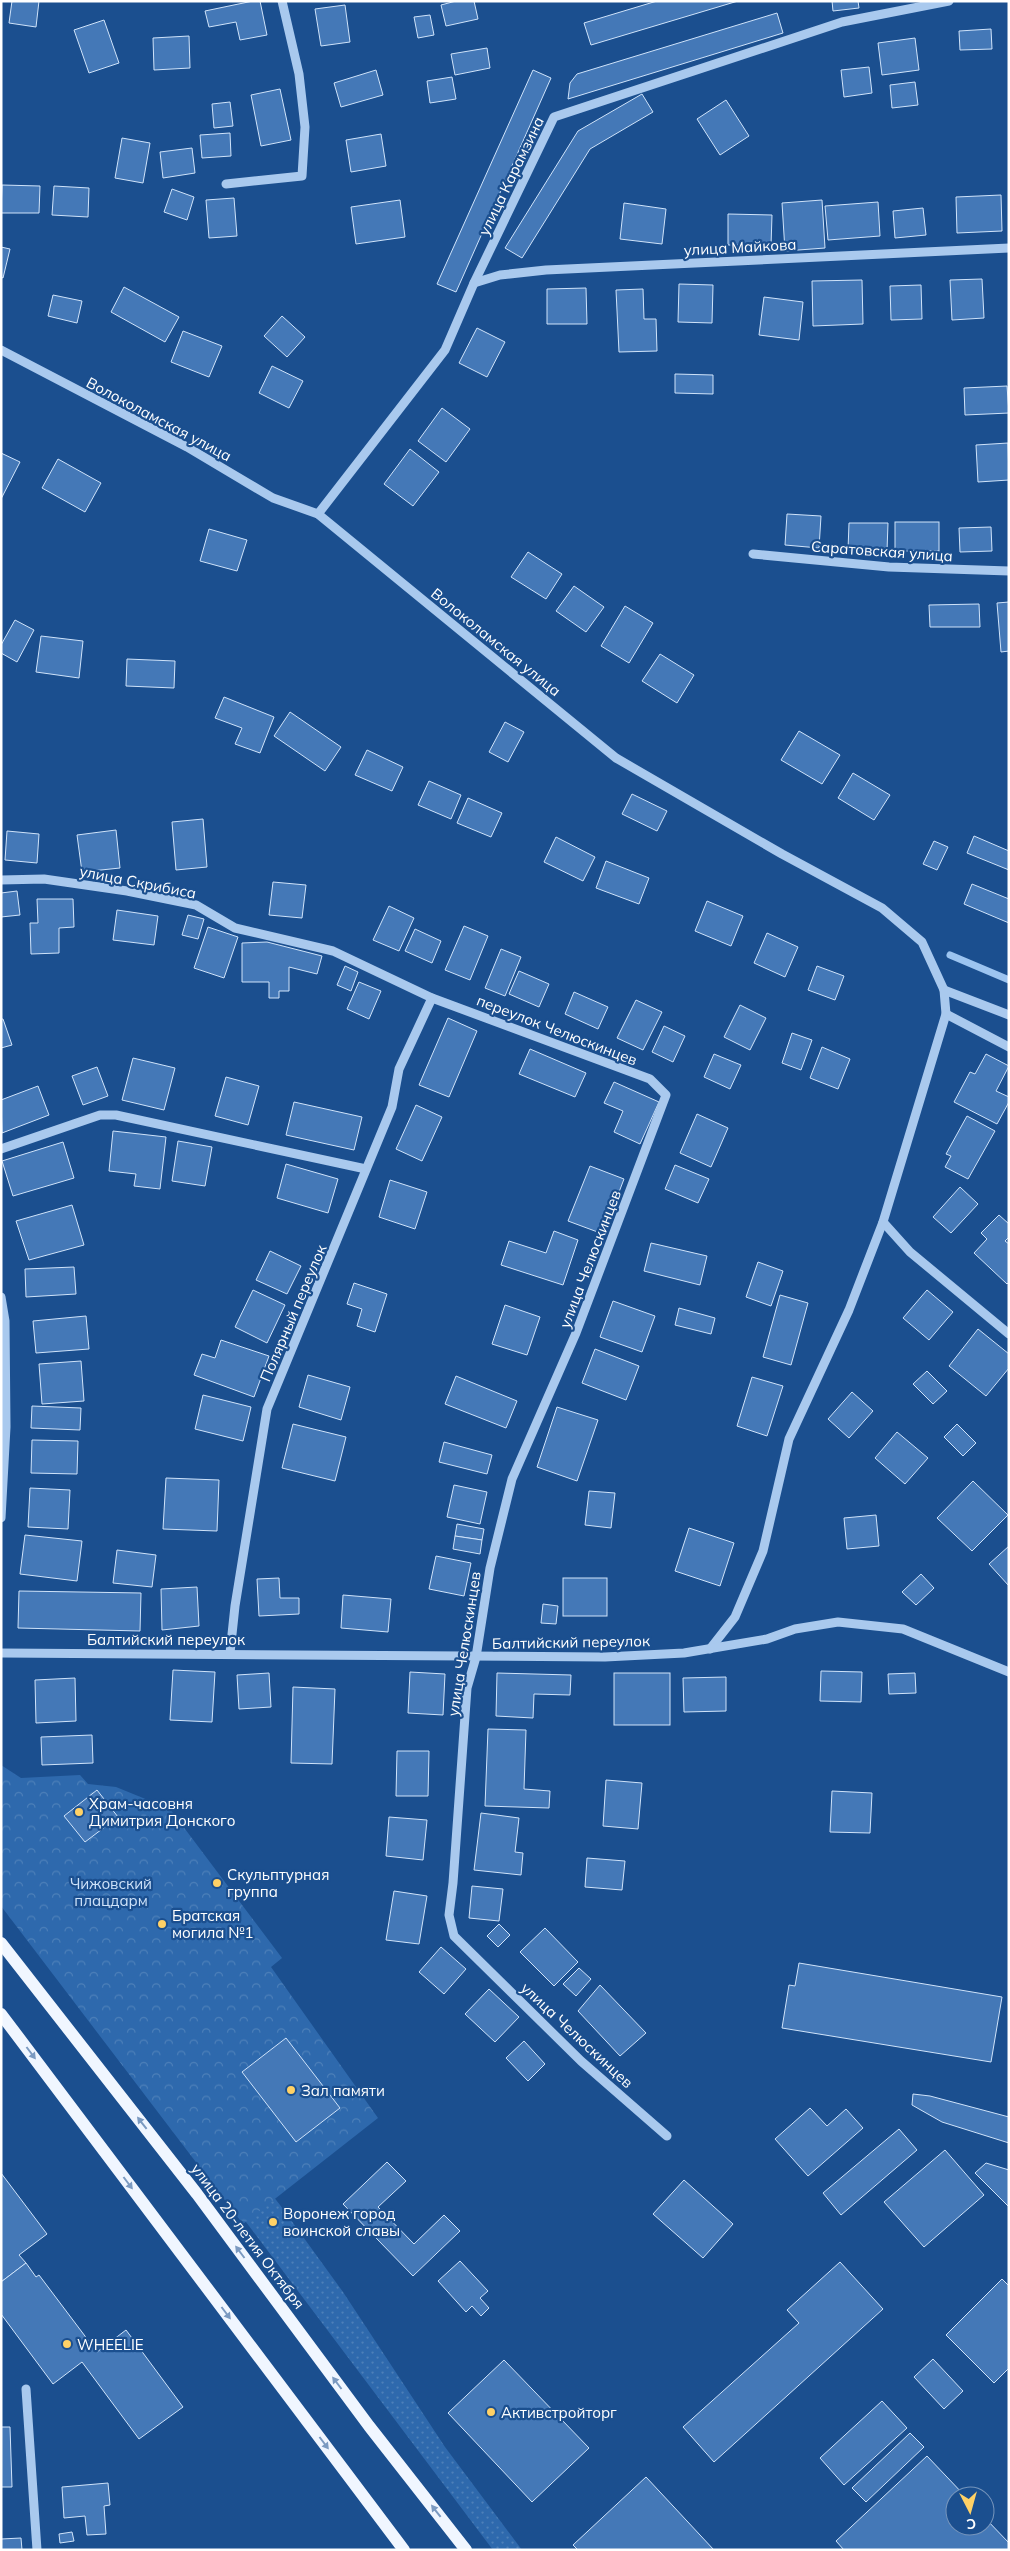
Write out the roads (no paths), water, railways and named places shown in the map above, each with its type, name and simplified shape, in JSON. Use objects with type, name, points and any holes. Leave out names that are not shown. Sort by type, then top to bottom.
[{"type":"main road","name":"улица 20-летия Октября","points":[[1,1943],[197,2194],[369,2426],[466,2550]]},
{"type":"main road","points":[[1,2014],[404,2550]]},
{"type":"street","points":[[226,184],[302,176],[306,126],[299,74],[282,1]]},
{"type":"street","name":"улица Карамзина","points":[[318,514],[445,350],[474,282],[554,117],[842,22],[949,1]]},
{"type":"street","name":"улица Майкова","points":[[474,282],[500,275],[546,270],[1009,248]]},
{"type":"street","name":"Волоколамская улица","points":[[1,350],[187,447],[273,498],[318,514],[616,758],[782,854],[882,908],[922,942],[944,990],[946,1014]]},
{"type":"street","name":"Саратовская улица","points":[[753,554],[889,567],[1009,572]]},
{"type":"street","name":"улица Скрибиса","points":[[1,880],[44,879],[126,891],[196,905],[235,928],[333,951],[432,998]]},
{"type":"street","points":[[944,990],[1009,1015]]},
{"type":"street","name":"переулок Челюскинцев","points":[[432,998],[650,1079],[666,1095]]},
{"type":"street","name":"Полярный переулок","points":[[230,1654],[235,1606],[267,1409],[332,1256],[392,1107],[399,1069],[432,998]]},
{"type":"street","points":[[710,1649],[734,1616],[763,1552],[789,1439],[850,1310],[883,1222],[946,1014],[1009,1047]]},
{"type":"street","name":"улица Челюскинцев","points":[[666,1095],[576,1333],[512,1479],[490,1568],[476,1657],[467,1688],[453,1884],[448,1915],[454,1936],[581,2061],[667,2136]]},
{"type":"street","points":[[1,1149],[100,1115],[116,1114],[366,1169]]},
{"type":"street","points":[[883,1222],[910,1252],[1009,1334]]},
{"type":"street","points":[[1,1297],[5,1321],[6,1427],[1,1518]]},
{"type":"street","name":"Балтийский переулок","points":[[1,1653],[605,1657],[684,1653],[767,1639],[795,1629],[829,1624],[870,1624],[903,1629],[1009,1672]]},
{"type":"street","points":[[26,2389],[38,2550]]},
{"type":"waterway","points":[[950,955],[1009,980]]},
{"type":"place","name":"Храм-часовня Димитрия Донского","points":[[79,1812]]},
{"type":"place","name":"Скульптурная группа","points":[[217,1883]]},
{"type":"place","name":"Братская могила №1","points":[[162,1924]]},
{"type":"place","name":"Зал памяти","points":[[291,2090]]},
{"type":"place","name":"Воронеж город воинской славы","points":[[273,2222]]},
{"type":"place","name":"WHEELIE","points":[[67,2344]]},
{"type":"place","name":"Активстройторг","points":[[491,2412]]},
{"type":"park label","name":"Чижовский плацдарм","points":[[111,1892]]}]
